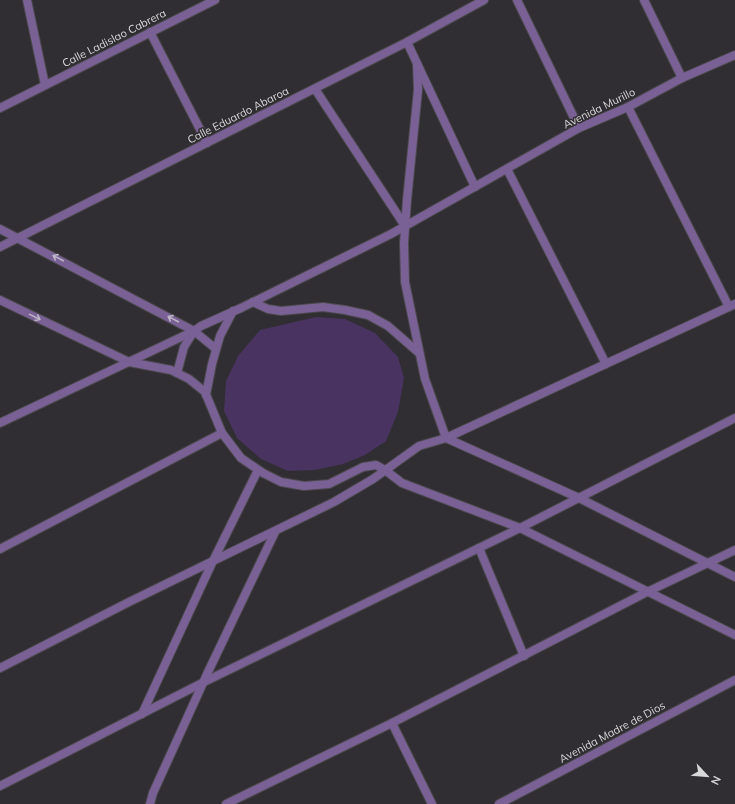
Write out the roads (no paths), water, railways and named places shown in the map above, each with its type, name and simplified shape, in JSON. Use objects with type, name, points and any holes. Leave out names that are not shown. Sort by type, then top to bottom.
[{"type":"street","points":[[27,0],[45,85]]},
{"type":"street","name":"Calle Ladislao Cabrera","points":[[0,108],[215,0]]},
{"type":"street","name":"Calle Eduardo Abaroa","points":[[0,247],[315,89],[407,42],[484,0]]},
{"type":"street","points":[[516,0],[579,128]]},
{"type":"street","points":[[644,0],[682,78]]},
{"type":"street","points":[[150,32],[207,143]]},
{"type":"street","points":[[407,42],[475,187]]},
{"type":"street","name":"Avenida Murillo","points":[[0,423],[194,331],[201,326],[392,234],[579,128],[628,107],[682,78],[735,56]]},
{"type":"street","points":[[418,64],[418,90],[405,226],[405,282],[425,379],[446,438],[579,498],[735,577]]},
{"type":"street","points":[[315,89],[405,226]]},
{"type":"street","points":[[0,668],[129,602],[212,563],[334,502],[363,486],[419,446],[446,438],[732,306],[628,107]]},
{"type":"street","points":[[507,169],[606,364]]},
{"type":"street","points":[[0,228],[194,331],[216,349]]},
{"type":"street","points":[[0,300],[129,362],[171,370],[188,379],[205,392],[222,433],[241,458],[258,470],[281,482],[304,486],[329,484],[363,467],[376,465],[402,483],[520,528],[735,635]]},
{"type":"street","points":[[253,302],[268,309],[281,311],[323,307],[368,315],[388,326],[419,353]]},
{"type":"street","points":[[206,395],[220,336],[233,311]]},
{"type":"street","points":[[177,374],[184,347],[194,331]]},
{"type":"street","points":[[0,786],[203,683],[520,528],[735,418]]},
{"type":"street","points":[[0,549],[222,433]]},
{"type":"street","points":[[142,714],[212,563],[258,470]]},
{"type":"street","points":[[150,804],[153,793],[203,683],[275,532]]},
{"type":"street","points":[[479,548],[524,656]]},
{"type":"street","points":[[226,804],[392,723],[647,592],[735,550]]},
{"type":"street","name":"Avenida Madre de Dios","points":[[499,804],[735,680]]},
{"type":"street","points":[[392,723],[432,804]]}]
